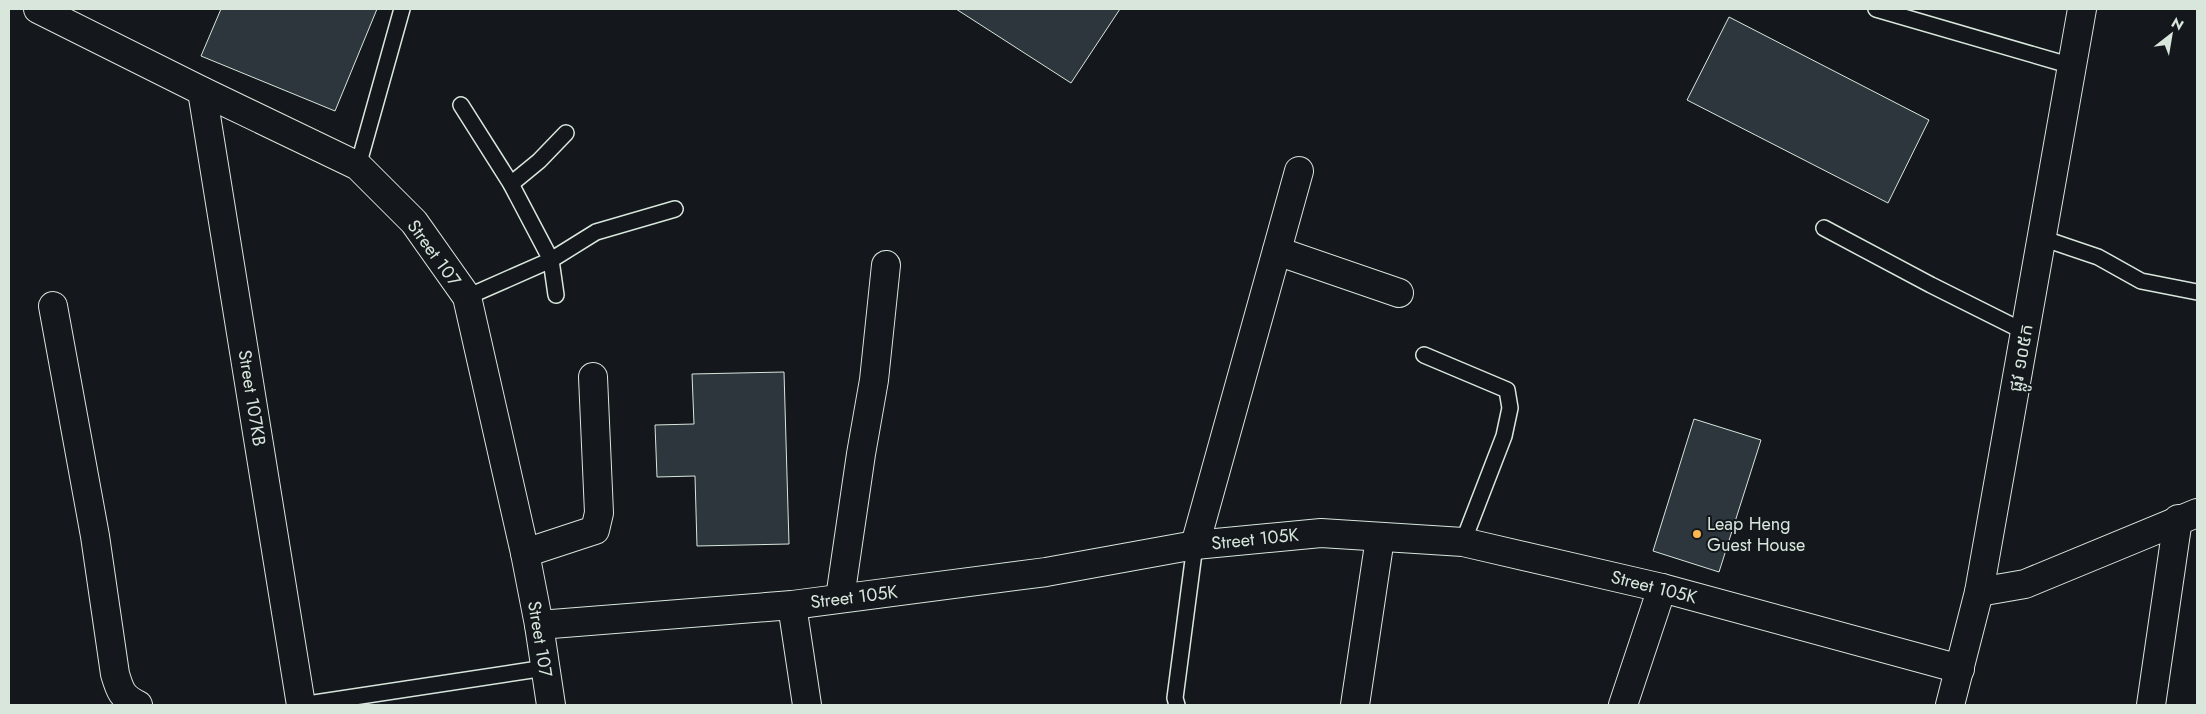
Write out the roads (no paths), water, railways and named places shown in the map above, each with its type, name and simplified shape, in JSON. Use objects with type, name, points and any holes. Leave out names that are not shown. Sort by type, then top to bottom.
[{"type":"street","name":"Street 107","points":[[38,9],[358,166],[414,222],[467,297],[525,553],[539,625],[550,705]]},
{"type":"street","name":"ផ្លូវ ១០៥ក","points":[[1950,705],[1980,592],[2082,9]]},
{"type":"street","name":"Street 107KB","points":[[202,91],[301,705]]},
{"type":"street","points":[[1195,545],[1299,171]]},
{"type":"street","points":[[1277,251],[1399,293]]},
{"type":"street","points":[[840,598],[874,380],[886,265]]},
{"type":"street","points":[[53,306],[95,536],[115,674],[119,688],[126,699],[138,705]]},
{"type":"street","points":[[525,553],[595,530],[599,513],[593,377]]},
{"type":"street","points":[[1980,592],[2025,584],[2188,516]]},
{"type":"street","points":[[2150,705],[2188,516]]},
{"type":"street","name":"Street 105K","points":[[539,625],[792,605],[1046,572],[1195,545],[1321,533],[1463,542],[1662,588],[1960,669]]},
{"type":"street","points":[[1355,705],[1380,538]]},
{"type":"street","points":[[1623,705],[1662,588]]},
{"type":"street","points":[[792,605],[807,705]]},
{"type":"lane","points":[[358,166],[402,9]]},
{"type":"lane","points":[[1876,9],[2072,66]]},
{"type":"lane","points":[[460,105],[511,184],[551,260],[556,295]]},
{"type":"lane","points":[[511,184],[539,161],[566,133]]},
{"type":"lane","points":[[467,297],[551,260],[596,232],[675,209]]},
{"type":"lane","points":[[1824,228],[2025,332]]},
{"type":"lane","points":[[2042,238],[2098,256],[2141,281],[2197,292]]},
{"type":"lane","points":[[1424,355],[1507,390],[1510,408],[1504,436],[1463,542]]},
{"type":"lane","points":[[1177,705],[1175,698],[1195,545]]},
{"type":"lane","points":[[301,705],[545,668]]},
{"type":"place","name":"Leap Heng Guest House","points":[[1697,534]]}]
